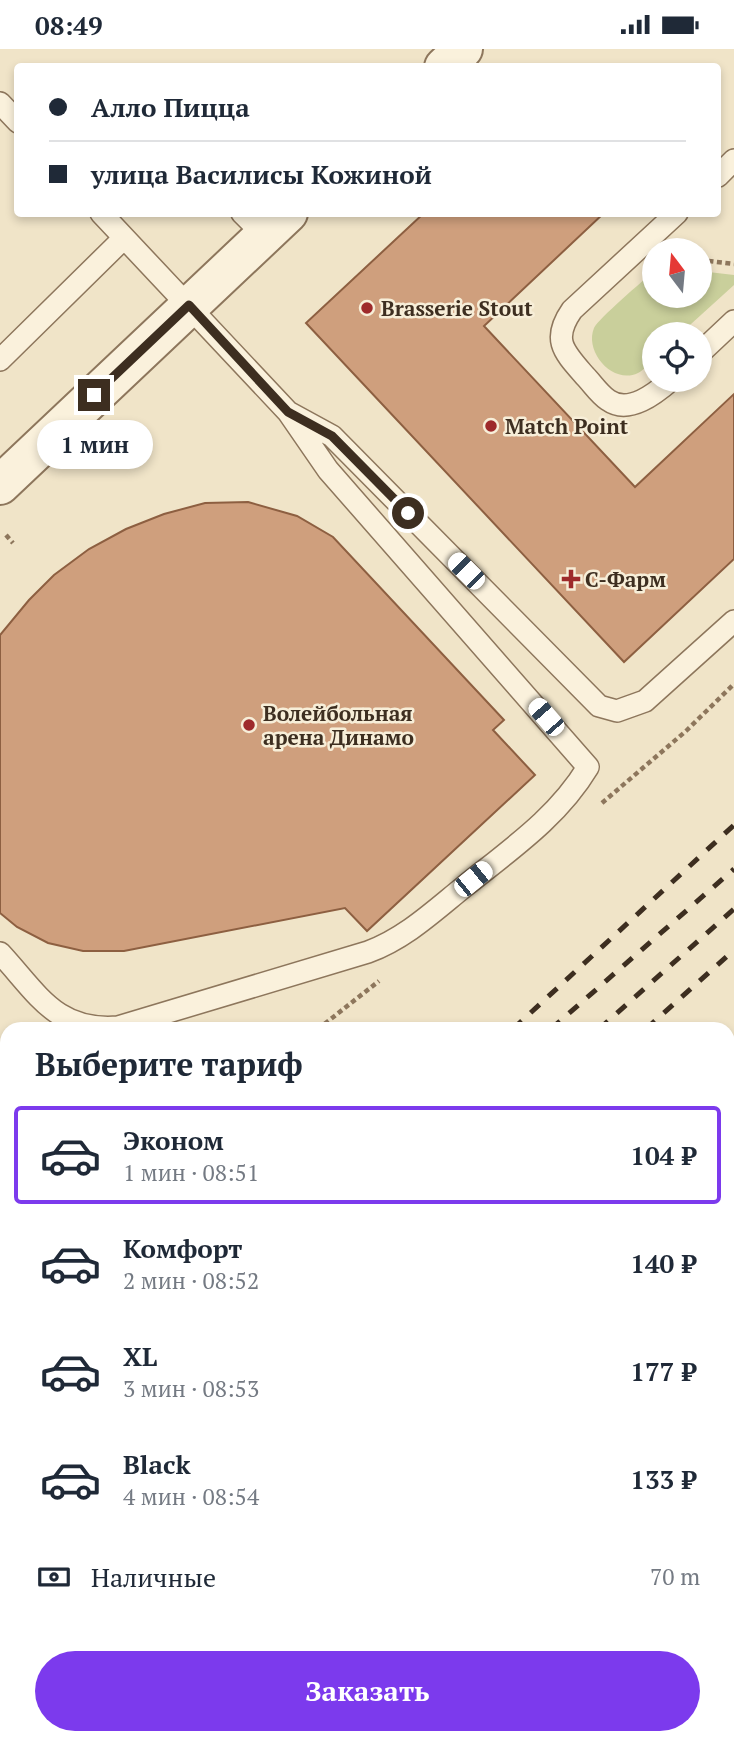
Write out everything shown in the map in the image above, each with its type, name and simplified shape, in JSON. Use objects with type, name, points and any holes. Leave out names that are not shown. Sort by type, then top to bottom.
[{"type":"street","points":[[0,485],[189,305],[265,221]]},
{"type":"lane","points":[[0,103],[14,119]]},
{"type":"lane","points":[[721,173],[734,160]]},
{"type":"lane","points":[[105,217],[288,412],[328,470],[589,767],[578,785],[550,817],[403,935],[368,952],[135,1022]]},
{"type":"lane","points":[[658,392],[653,397],[626,404],[609,401],[564,353],[561,335],[572,310],[673,217]]},
{"type":"lane","points":[[0,360],[124,238]]},
{"type":"lane","points":[[712,342],[734,321]]},
{"type":"lane","points":[[288,412],[332,436],[599,706],[617,711],[645,701],[734,621]]},
{"type":"lane","points":[[0,953],[54,1012],[73,1022]]},
{"type":"path","points":[[712,261],[734,264]]},
{"type":"path","points":[[6,535],[13,543]]},
{"type":"green space","points":[[712,272],[734,275],[734,285],[712,305]]},
{"type":"green space","points":[[642,282],[642,308],[709,308],[693,322],[642,322],[642,370],[629,375],[610,370],[597,356],[593,347],[594,328]]},
{"type":"building","name":"Match Point","points":[[420,217],[600,217],[484,326],[635,487],[734,394],[734,559],[624,662],[306,323]]},
{"type":"building","name":"Волейбольная арена Динамо","points":[[248,502],[297,516],[333,537],[504,720],[493,730],[535,775],[367,931],[345,908],[124,951],[83,951],[48,943],[17,927],[0,913],[0,635],[54,575],[89,549],[126,529],[164,514],[205,503]]},
{"type":"railway","points":[[521,1022],[734,825]]},
{"type":"railway","points":[[559,1022],[734,869]]},
{"type":"railway","points":[[607,1022],[734,909]]},
{"type":"railway","points":[[654,1022],[734,950]]},
{"type":"place","name":"Brasserie Stout","points":[[367,308]]},
{"type":"place","name":"Match Point","points":[[491,426]]},
{"type":"place","name":"C-Фарм","points":[[571,579]]},
{"type":"place","name":"Волейбольная арена Динамо","points":[[249,725]]},
{"type":"route","points":[[94,395],[189,305],[288,412],[332,436],[408,513]]}]
